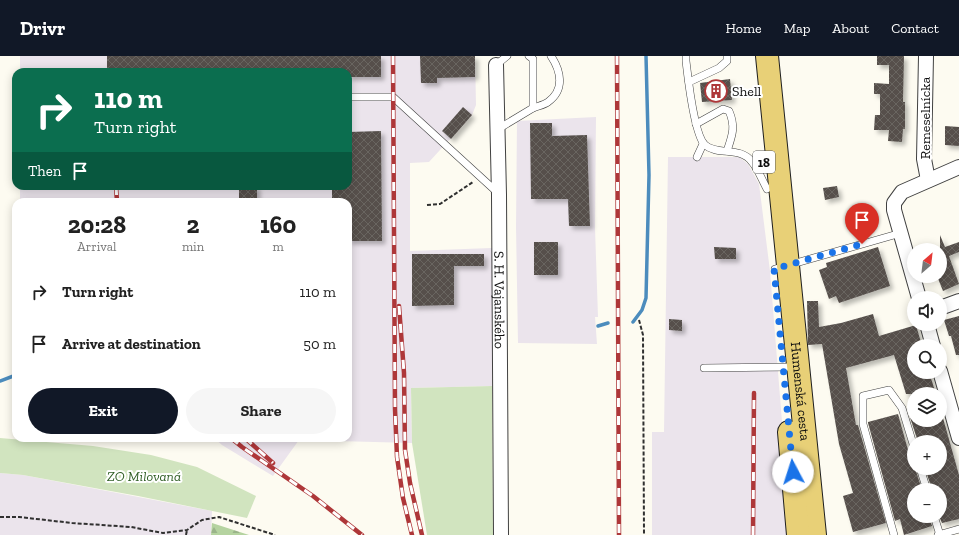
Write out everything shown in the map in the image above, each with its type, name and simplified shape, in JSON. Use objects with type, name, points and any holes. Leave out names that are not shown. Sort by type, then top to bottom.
[{"type":"main road","name":"Humenská cesta","points":[[754,56],[767,189],[781,267]]},
{"type":"main road","name":"Humenská cesta","points":[[767,56],[781,267],[790,367],[798,535]]},
{"type":"main road","name":"Humenská cesta","points":[[790,367],[815,535]]},
{"type":"street","name":"Remeselnícka","points":[[926,56],[924,159],[928,180]]},
{"type":"street","name":"S. H. Vajanského","points":[[501,60],[498,129],[501,535]]},
{"type":"street","points":[[917,291],[894,210],[894,203],[902,192],[959,167]]},
{"type":"street","points":[[947,305],[959,301]]},
{"type":"street","points":[[942,379],[959,438]]},
{"type":"lane","points":[[529,56],[533,59],[533,108]]},
{"type":"lane","points":[[498,129],[533,108],[549,102],[558,90],[560,80],[558,66],[552,56]]},
{"type":"lane","points":[[686,56],[696,124],[703,144],[714,150],[742,153],[752,161],[767,189]]},
{"type":"lane","points":[[689,82],[719,68],[727,61],[727,56]]},
{"type":"lane","points":[[352,97],[393,96],[499,195]]},
{"type":"lane","points":[[696,124],[723,110],[729,111],[733,120],[733,131],[727,151]]},
{"type":"lane","points":[[697,157],[703,144]]},
{"type":"lane","points":[[781,267],[903,239]]},
{"type":"lane","points":[[704,368],[790,367]]},
{"type":"lane","points":[[894,535],[863,424],[863,396],[889,390],[902,408],[910,435]]},
{"type":"lane","points":[[936,523],[939,535],[959,529]]},
{"type":"path","points":[[427,205],[440,204],[480,177]]},
{"type":"path","points":[[639,320],[643,335],[644,535]]},
{"type":"path","points":[[0,517],[19,517],[72,523],[132,527],[163,533],[187,530],[202,520],[219,517],[274,535]]},
{"type":"path","points":[[186,535],[187,530]]},
{"type":"shaded area","points":[[20,56],[475,56],[476,105],[472,115],[429,162],[410,163],[410,251],[492,248],[492,386],[411,388],[412,443],[352,441],[352,198],[20,198],[20,190],[352,190],[352,68],[20,68]]},
{"type":"shaded area","points":[[596,117],[595,228],[598,317],[595,317],[597,344],[518,343],[516,227],[517,121]]},
{"type":"shaded area","points":[[668,157],[739,157],[748,164],[759,184],[770,271],[791,535],[652,535],[652,432],[664,432]]},
{"type":"shaded area","points":[[219,442],[298,442],[273,476]]},
{"type":"shaded area","points":[[0,473],[23,475],[212,511],[211,535],[0,535]]},
{"type":"green space","points":[[492,386],[493,535],[427,535],[412,443],[411,388]]},
{"type":"green space","name":"ZO Milovaná","points":[[0,438],[12,439],[12,442],[46,442],[93,446],[151,455],[197,467],[256,496],[247,518],[23,475],[0,473]]},
{"type":"green space","points":[[212,523],[249,535],[211,535]]},
{"type":"building","points":[[107,56],[381,56],[381,77],[352,77],[352,68],[107,68]]},
{"type":"building","points":[[420,56],[475,56],[475,77],[437,78],[437,83],[421,83]]},
{"type":"building","points":[[877,56],[904,56],[903,102],[905,102],[905,129],[903,129],[902,142],[888,141],[889,130],[874,130],[875,115],[880,115],[880,94],[874,94],[874,83],[889,84],[889,65],[877,65]]},
{"type":"building","name":"Shell","points":[[730,79],[732,100],[702,102],[700,83]]},
{"type":"building","points":[[463,107],[472,115],[451,139],[442,131]]},
{"type":"building","points":[[530,123],[552,123],[552,136],[587,135],[590,226],[569,226],[568,199],[531,199]]},
{"type":"building","points":[[945,126],[959,127],[959,146],[945,145]]},
{"type":"building","points":[[381,131],[382,241],[352,241],[352,198],[332,198],[332,190],[352,190],[352,132]]},
{"type":"building","points":[[837,186],[839,197],[825,200],[823,188]]},
{"type":"building","points":[[239,190],[257,190],[257,198],[239,198]]},
{"type":"building","points":[[940,235],[943,243],[940,243]]},
{"type":"building","points":[[534,242],[558,242],[558,275],[534,275]]},
{"type":"building","points":[[959,242],[959,252],[949,256],[959,284],[943,291],[940,283],[947,283],[947,246]]},
{"type":"building","points":[[714,247],[736,248],[736,259],[715,259]]},
{"type":"building","points":[[878,247],[890,286],[839,303],[836,296],[829,299],[819,270],[827,267],[826,263]]},
{"type":"building","points":[[412,254],[484,254],[484,266],[454,266],[454,305],[412,306]]},
{"type":"building","points":[[807,301],[818,301],[819,327],[841,323],[873,314],[879,336],[907,328],[907,331],[918,331],[920,339],[907,339],[907,379],[931,379],[934,387],[907,387],[906,394],[894,355],[846,368],[856,425],[858,425],[886,523],[853,532],[843,496],[853,493],[839,444],[822,344],[808,345]]},
{"type":"building","points":[[959,316],[959,355],[956,355],[951,336],[949,336],[947,330],[947,319]]},
{"type":"building","points":[[669,319],[682,320],[682,331],[669,330]]},
{"type":"building","points":[[898,414],[907,446],[907,475],[917,475],[920,483],[907,483],[907,523],[931,523],[932,526],[904,535],[900,519],[895,521],[868,422]]},
{"type":"building","points":[[913,427],[946,427],[959,475],[959,519],[947,522],[947,483],[930,483],[927,475],[947,475],[947,435],[916,435]]},
{"type":"waterway","points":[[633,322],[642,310],[646,298],[649,175],[646,56]]},
{"type":"waterway","points":[[598,326],[608,323]]},
{"type":"waterway","points":[[0,381],[12,376]]},
{"type":"railway","points":[[393,56],[395,409],[397,457],[403,498],[412,535]]},
{"type":"railway","points":[[617,56],[619,535]]},
{"type":"railway","points":[[116,190],[117,198]]},
{"type":"railway","points":[[399,306],[404,373],[405,450],[410,483],[422,535]]},
{"type":"railway","points":[[753,535],[754,393]]},
{"type":"railway","points":[[236,442],[313,496],[362,535]]},
{"type":"railway","points":[[249,442],[273,463]]},
{"type":"place","name":"Shell","points":[[716,91]]},
{"type":"route","points":[[793,472],[774,269],[862,244]]}]
